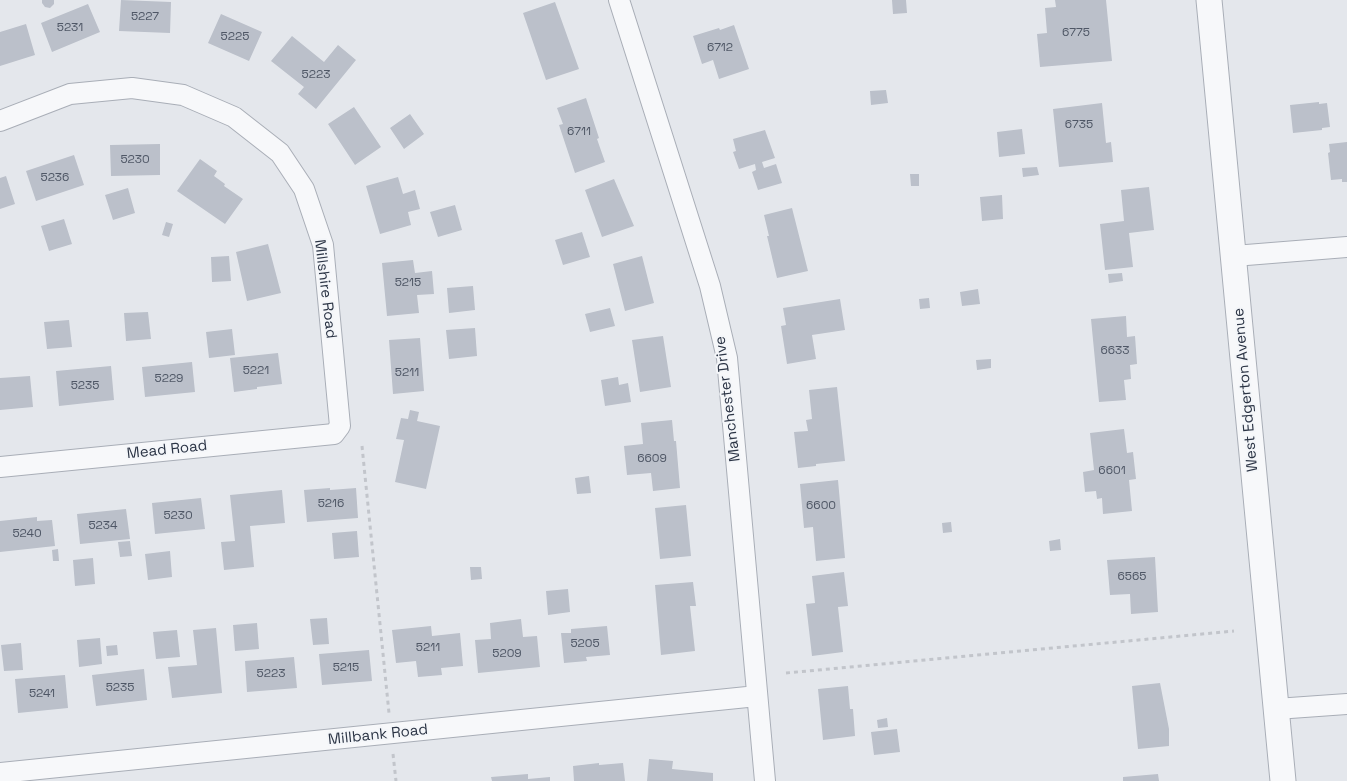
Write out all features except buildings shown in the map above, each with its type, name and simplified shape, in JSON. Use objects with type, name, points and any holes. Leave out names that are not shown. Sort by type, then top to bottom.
[{"type":"street","name":"Manchester Drive","points":[[619,0],[710,286],[726,358],[765,781]]},
{"type":"street","name":"West Edgerton Avenue","points":[[1209,0],[1283,781]]},
{"type":"street","name":"Millshire Road","points":[[0,121],[70,94],[132,88],[183,95],[234,117],[280,153],[304,189],[323,245],[340,426],[334,434]]},
{"type":"street","points":[[1234,256],[1347,247]]},
{"type":"street","name":"Mead Road","points":[[0,467],[334,434]]},
{"type":"street","name":"Millbank Road","points":[[0,773],[757,696]]},
{"type":"street","points":[[1276,709],[1347,704]]},
{"type":"path","points":[[362,446],[396,781]]},
{"type":"path","points":[[786,674],[1234,631]]}]
